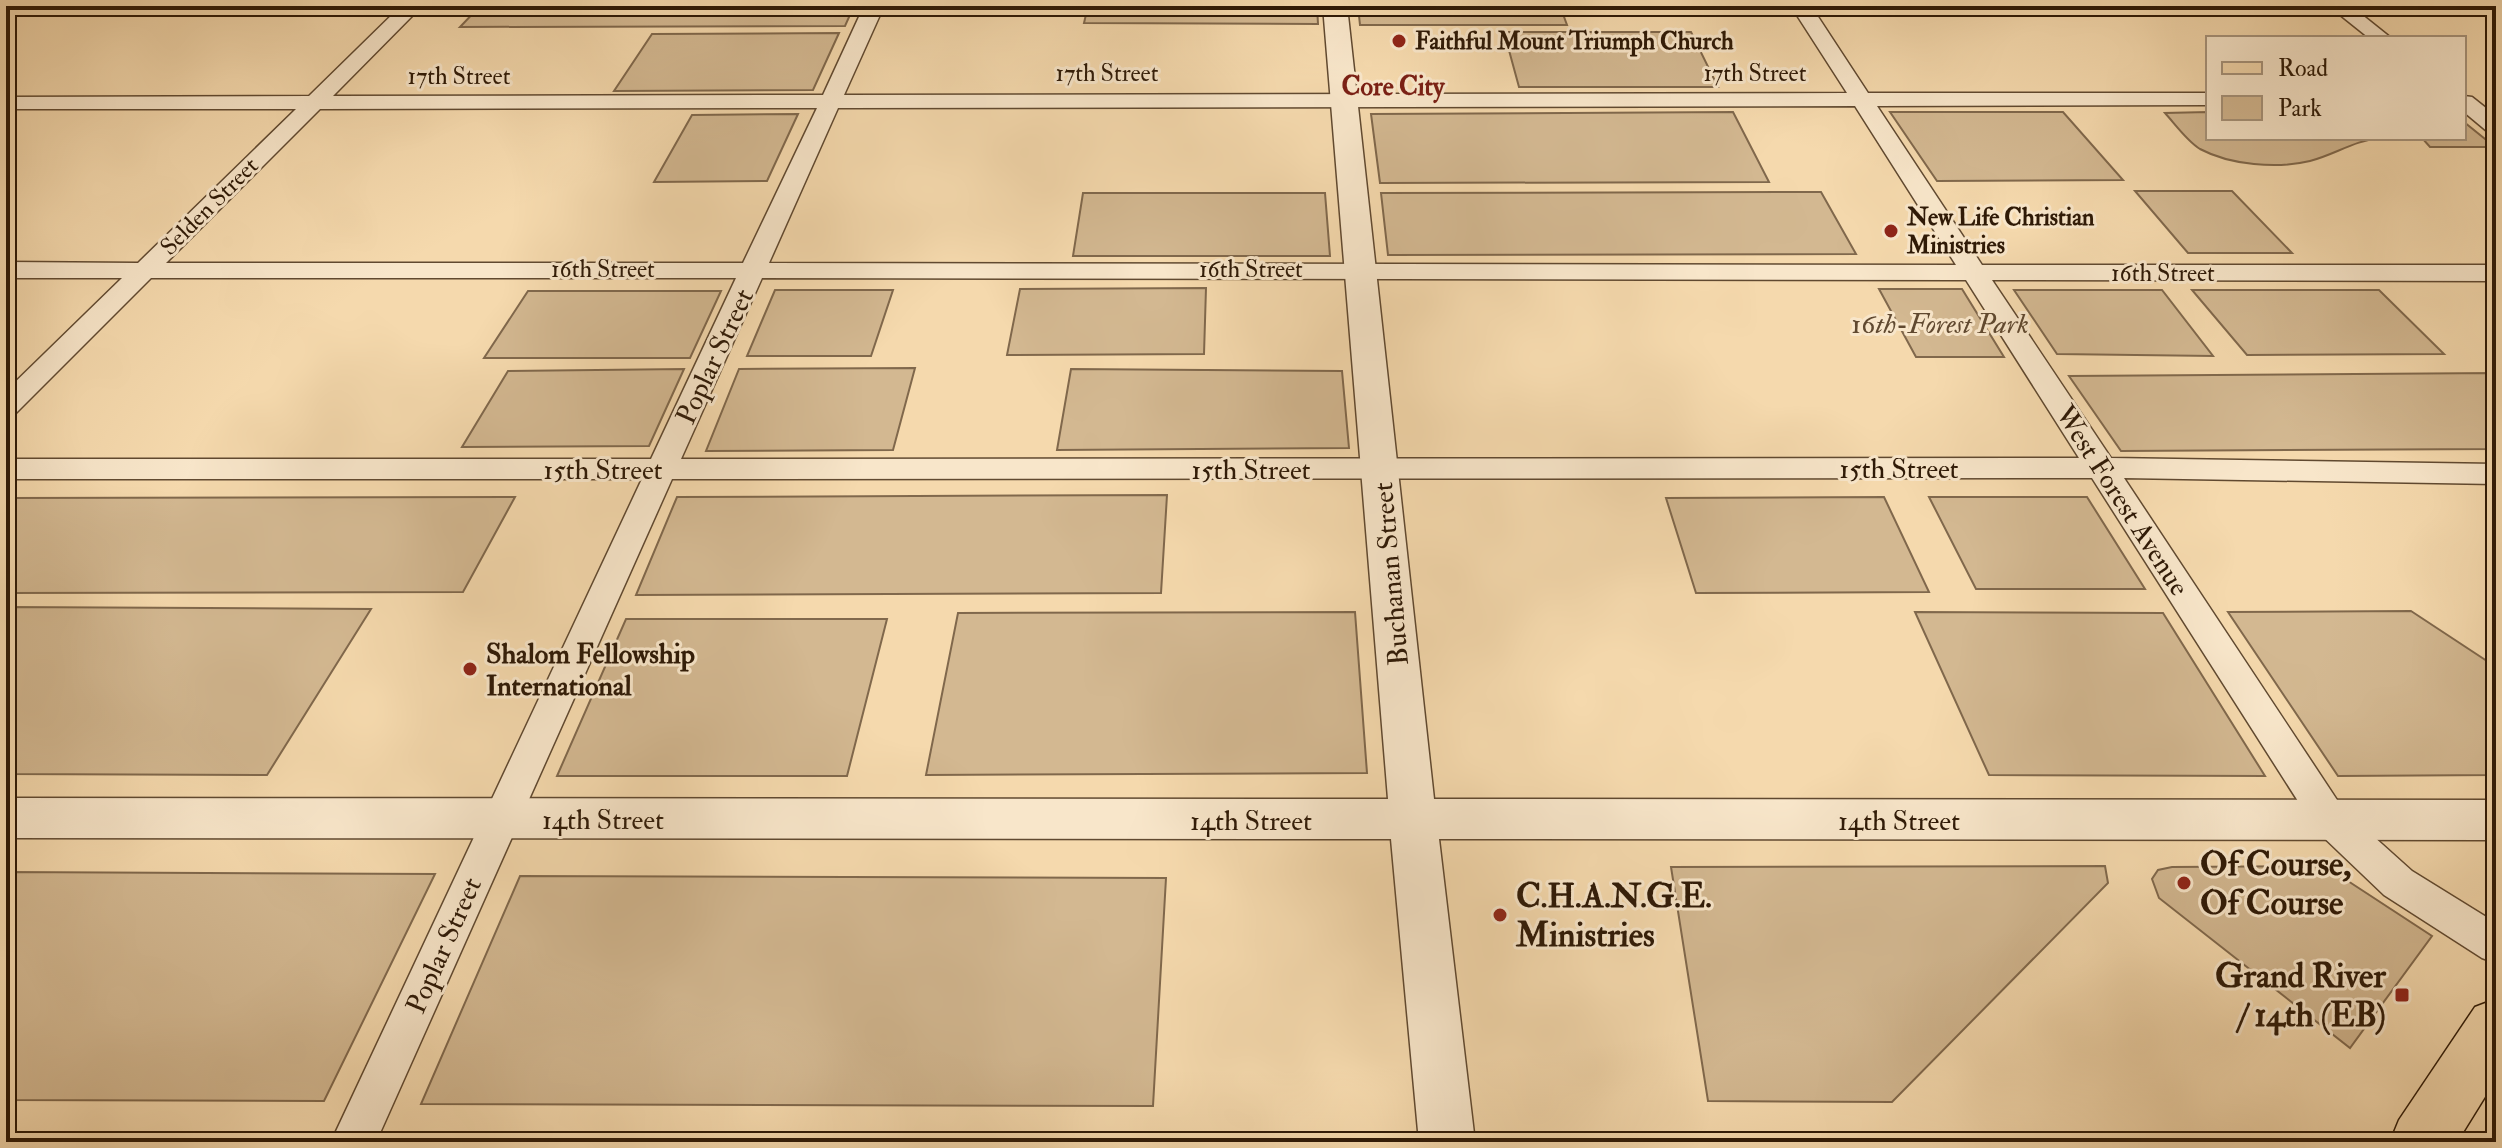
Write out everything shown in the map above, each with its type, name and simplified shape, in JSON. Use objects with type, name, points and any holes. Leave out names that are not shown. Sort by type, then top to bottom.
[{"type":"main road","points":[[2421,1142],[2496,1027]]},
{"type":"street","name":"Selden Street","points":[[6,407],[412,6]]},
{"type":"street","name":"Poplar Street","points":[[353,1142],[874,6]]},
{"type":"street","name":"Buchanan Street","points":[[1335,6],[1447,1142]]},
{"type":"street","name":"West Forest Avenue","points":[[1801,6],[2330,820],[2398,883],[2496,945]]},
{"type":"street","points":[[2339,6],[2378,36]]},
{"type":"street","name":"17th Street","points":[[6,103],[2206,99]]},
{"type":"street","points":[[2466,101],[2496,99]]},
{"type":"street","points":[[2466,103],[2496,127]]},
{"type":"street","name":"16th Street","points":[[6,270],[1361,269],[2496,273]]},
{"type":"street","name":"15th Street","points":[[6,469],[2103,468],[2496,474]]},
{"type":"street","name":"14th Street","points":[[6,818],[2496,820]]},
{"type":"green space","points":[[480,6],[854,6],[845,26],[460,27]]},
{"type":"green space","points":[[1088,6],[1317,6],[1318,24],[1084,23]]},
{"type":"green space","points":[[1358,6],[1560,6],[1567,25],[1360,25]]},
{"type":"green space","points":[[1504,32],[1691,32],[1718,87],[1519,87]]},
{"type":"green space","points":[[839,33],[813,90],[614,91],[652,34]]},
{"type":"green space","points":[[1733,112],[1769,182],[1380,183],[1371,114]]},
{"type":"green space","points":[[1890,112],[2063,112],[2123,180],[1937,181]]},
{"type":"green space","points":[[2206,112],[2206,140],[2372,140],[2297,163],[2269,165],[2239,162],[2200,149],[2165,113]]},
{"type":"green space","points":[[798,114],[767,181],[654,182],[692,115]]},
{"type":"green space","points":[[2466,124],[2495,147],[2430,147],[2424,140],[2466,140]]},
{"type":"green space","points":[[2135,191],[2232,191],[2292,253],[2188,253]]},
{"type":"green space","points":[[1821,192],[1856,254],[1388,255],[1381,193]]},
{"type":"green space","points":[[1083,193],[1325,193],[1330,256],[1073,256]]},
{"type":"green space","points":[[1206,288],[1204,354],[1007,355],[1020,289]]},
{"type":"green space","name":"16th-Forest Park","points":[[1879,289],[1962,289],[2004,357],[1916,357]]},
{"type":"green space","points":[[775,290],[893,290],[871,356],[747,356]]},
{"type":"green space","points":[[2014,290],[2162,290],[2213,356],[2057,354]]},
{"type":"green space","points":[[2192,290],[2379,290],[2444,354],[2247,355]]},
{"type":"green space","points":[[528,291],[721,291],[690,358],[484,358]]},
{"type":"green space","points":[[915,368],[893,450],[706,451],[739,369]]},
{"type":"green space","points":[[684,369],[649,446],[462,447],[508,371]]},
{"type":"green space","points":[[1071,369],[1342,371],[1349,448],[1057,450]]},
{"type":"green space","points":[[2496,373],[2496,449],[2121,451],[2069,376]]},
{"type":"green space","points":[[1167,495],[1161,593],[636,595],[677,497]]},
{"type":"green space","points":[[515,497],[463,592],[6,593],[6,498]]},
{"type":"green space","points":[[1884,497],[1929,592],[1696,593],[1666,498]]},
{"type":"green space","points":[[1929,497],[2087,497],[2145,589],[1976,589]]},
{"type":"green space","points":[[6,607],[371,609],[267,775],[6,774]]},
{"type":"green space","points":[[2411,611],[2496,667],[2496,775],[2338,776],[2228,612]]},
{"type":"green space","points":[[1355,612],[1367,773],[926,775],[958,613]]},
{"type":"green space","points":[[1915,612],[2163,613],[2265,776],[1989,775]]},
{"type":"green space","points":[[626,619],[887,619],[847,776],[557,776]]},
{"type":"green space","points":[[2105,866],[2108,883],[1892,1102],[1708,1101],[1671,867]]},
{"type":"green space","points":[[2325,866],[2432,936],[2350,1048],[2159,898],[2152,879],[2158,870],[2172,867]]},
{"type":"green space","points":[[6,872],[435,874],[324,1101],[6,1100]]},
{"type":"green space","points":[[520,876],[1166,878],[1153,1106],[421,1104]]},
{"type":"green space","points":[[1504,1134],[1779,1136],[1780,1142],[1505,1142]]},
{"type":"place","name":"Faithful Mount Triumph Church","points":[[1399,41]]},
{"type":"place","name":"New Life Christian Ministries","points":[[1891,231]]},
{"type":"place","name":"Shalom Fellowship International","points":[[470,669]]},
{"type":"place","name":"Of Course, Of Course","points":[[2184,883]]},
{"type":"place","name":"C.H.A.N.G.E. Ministries","points":[[1500,915]]},
{"type":"place","name":"Grand River / 14th (EB)","points":[[2402,995]]},
{"type":"district","name":"Core City","points":[[1393,86]]}]
